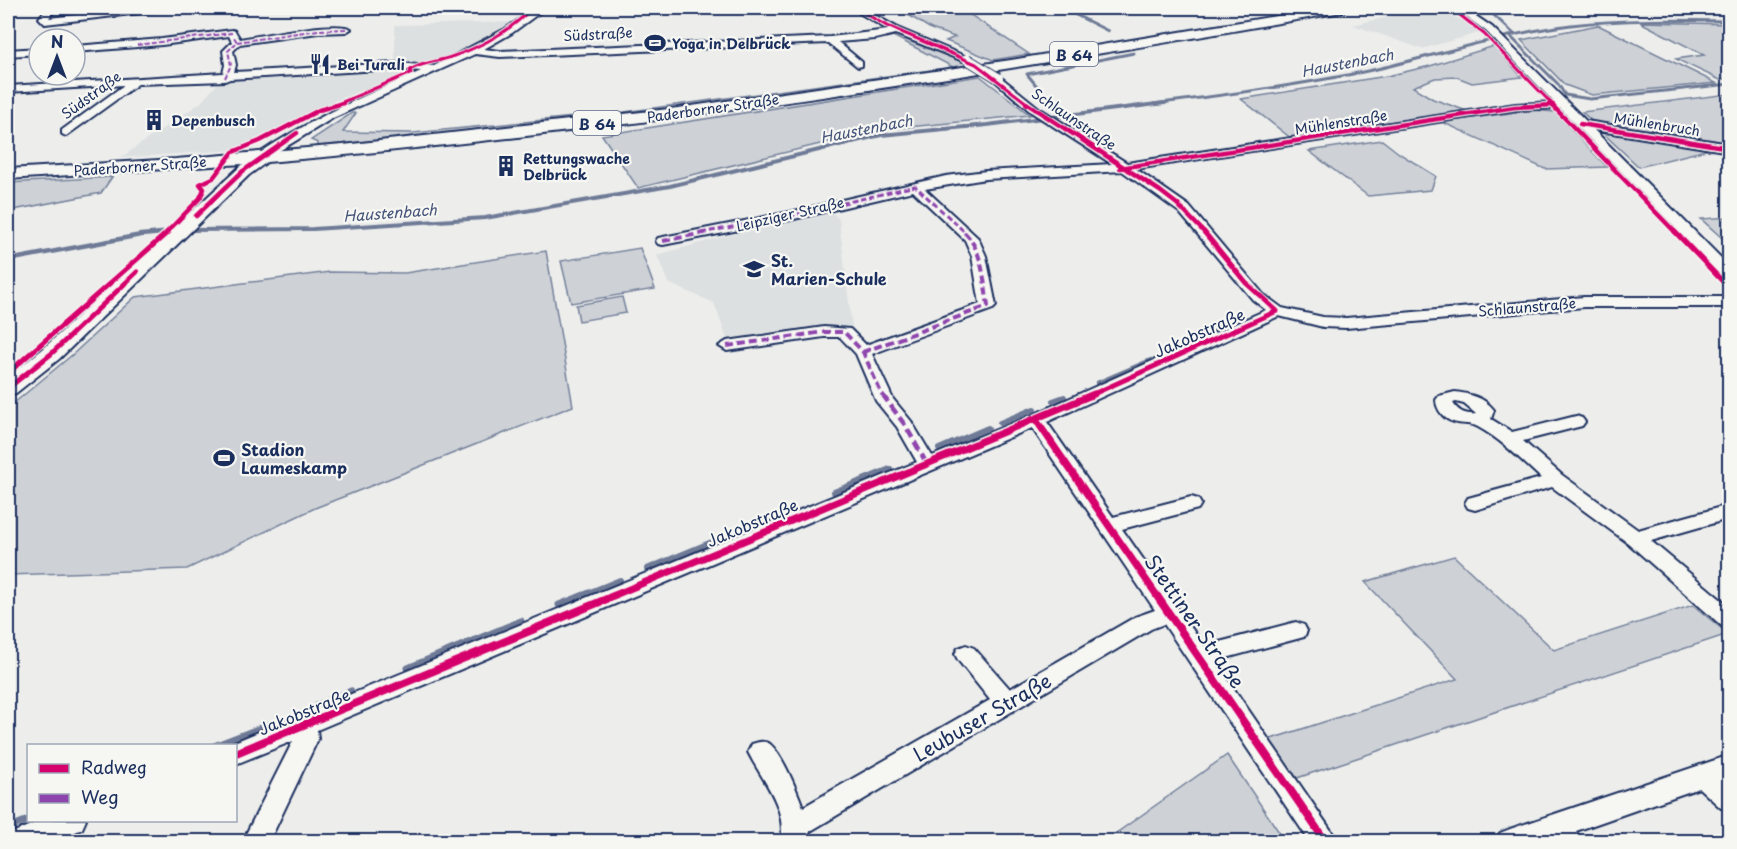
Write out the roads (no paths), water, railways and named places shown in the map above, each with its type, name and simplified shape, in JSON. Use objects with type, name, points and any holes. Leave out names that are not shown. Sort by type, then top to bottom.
[{"type":"main road","name":"Paderborner Straße","points":[[8,174],[261,158],[518,133],[804,96],[1051,58],[1342,8]]},
{"type":"main road","points":[[8,388],[51,354],[220,192],[261,158]]},
{"type":"main road","points":[[138,166],[194,175],[207,180],[220,192]]},
{"type":"street","points":[[51,8],[44,18],[45,21],[158,8]]},
{"type":"street","points":[[261,158],[282,141],[321,119],[476,51],[511,32],[541,8]]},
{"type":"street","points":[[697,10],[730,8]]},
{"type":"street","name":"Schlaunstraße","points":[[856,8],[897,31],[967,59],[998,78],[1039,112],[1185,209],[1258,297],[1277,311],[1314,320],[1346,323],[1584,302],[1636,300],[1730,302]]},
{"type":"street","points":[[1459,8],[1475,17]]},
{"type":"street","points":[[1467,8],[1730,276]]},
{"type":"street","points":[[87,48],[234,34],[346,29]]},
{"type":"street","name":"Südstraße","points":[[476,51],[500,54],[830,40],[875,36],[897,31]]},
{"type":"street","points":[[225,78],[230,72],[231,62],[228,51],[234,34]]},
{"type":"street","points":[[830,40],[858,63]]},
{"type":"street","points":[[8,53],[27,52]]},
{"type":"street","name":"Südstraße","points":[[8,89],[225,78],[396,66],[434,69]]},
{"type":"street","name":"Südstraße","points":[[66,132],[134,83]]},
{"type":"street","name":"Mühlenstraße","points":[[1125,167],[1515,107],[1562,105]]},
{"type":"street","name":"Mühlenbruch","points":[[1580,124],[1730,148]]},
{"type":"street","name":"Leipziger Straße","points":[[663,241],[810,212],[915,186],[986,175],[1125,167]]},
{"type":"street","points":[[863,352],[988,306],[979,256],[971,238],[915,186]]},
{"type":"street","name":"Jakobstraße","points":[[237,753],[1036,420],[1277,311]]},
{"type":"street","points":[[727,346],[844,332],[863,352],[885,401],[905,424],[927,464]]},
{"type":"street","name":"Stettiner Straße","points":[[1036,420],[1326,842]]},
{"type":"street","points":[[1480,420],[1509,439],[1555,480],[1635,538],[1730,620]]},
{"type":"street","points":[[1509,439],[1576,422]]},
{"type":"street","points":[[1475,503],[1555,480]]},
{"type":"street","points":[[1110,525],[1191,504]]},
{"type":"street","points":[[1635,538],[1721,514]]},
{"type":"street","name":"Leubuser Straße","points":[[761,752],[782,784],[796,833],[1007,703],[1143,623],[1169,614]]},
{"type":"street","name":"Stettiner Straße","points":[[1200,656],[1296,631]]},
{"type":"street","points":[[966,654],[1007,703]]},
{"type":"street","points":[[255,842],[306,739],[304,725]]},
{"type":"street","points":[[1510,842],[1562,834],[1730,766]]},
{"type":"street","points":[[1704,776],[1730,800]]},
{"type":"street","points":[[22,842],[68,822]]},
{"type":"waterway","points":[[1062,8],[1108,31]]},
{"type":"waterway","points":[[1486,8],[1497,18]]},
{"type":"waterway","points":[[1498,19],[1515,35]]},
{"type":"waterway","name":"Haustenbach","points":[[1515,35],[1591,23],[1670,20],[1730,21]]},
{"type":"waterway","name":"Haustenbach","points":[[1153,104],[1349,75],[1515,35]]},
{"type":"waterway","points":[[1510,36],[1558,84],[1565,95],[1590,99],[1730,84]]},
{"type":"waterway","points":[[1049,101],[1027,74],[1134,53]]},
{"type":"waterway","name":"Haustenbach","points":[[187,230],[313,229],[485,218],[670,186],[881,135],[987,125],[1165,103]]},
{"type":"waterway","name":"Haustenbach","points":[[8,260],[141,235],[174,232],[158,233]]},
{"type":"waterway","points":[[1173,351],[1226,326]]},
{"type":"waterway","points":[[1097,383],[1151,360]]},
{"type":"waterway","points":[[1053,401],[1064,397]]},
{"type":"waterway","points":[[1000,423],[1034,409]]},
{"type":"waterway","points":[[939,449],[988,428]]},
{"type":"waterway","points":[[834,492],[890,469]]},
{"type":"waterway","points":[[743,529],[766,519]]},
{"type":"waterway","points":[[647,569],[712,542]]},
{"type":"waterway","points":[[578,597],[620,580]]},
{"type":"waterway","points":[[559,605],[582,596]]},
{"type":"waterway","points":[[408,668],[521,621]]},
{"type":"waterway","points":[[318,705],[351,691]]},
{"type":"waterway","points":[[219,744],[271,724]]},
{"type":"waterway","points":[[8,828],[27,820]]},
{"type":"place","name":"Yoga in Delbrück","points":[[655,43]]},
{"type":"place","name":"Bei Turali","points":[[320,64]]},
{"type":"place","name":"Depenbusch","points":[[154,120]]},
{"type":"place","name":"Rettungswache Delbrück","points":[[506,166]]},
{"type":"place","name":"St. Marien-Schule","points":[[754,269]]},
{"type":"place","name":"Stadion Laumeskamp","points":[[224,458]]}]
